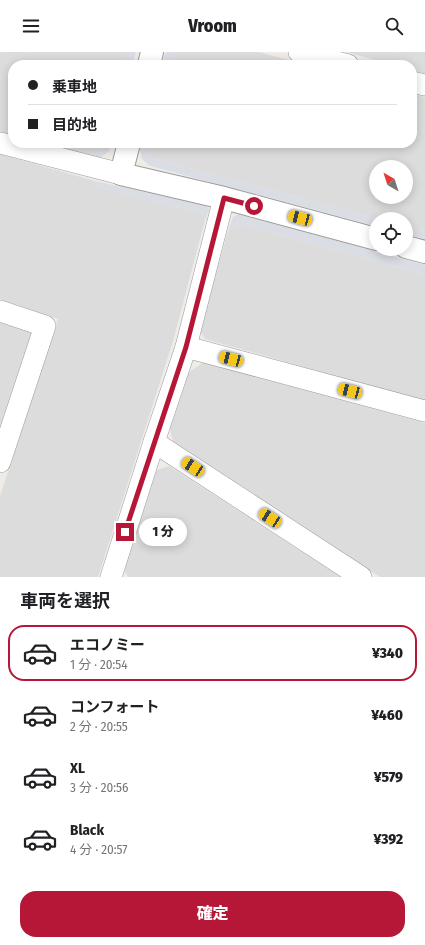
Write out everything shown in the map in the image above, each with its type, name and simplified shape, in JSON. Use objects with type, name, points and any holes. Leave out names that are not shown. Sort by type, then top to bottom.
[{"type":"street","points":[[311,54],[331,60]]},
{"type":"street","points":[[23,148],[121,174],[224,198],[369,237]]},
{"type":"street","points":[[121,174],[127,148]]},
{"type":"street","points":[[111,577],[186,347],[224,198]]},
{"type":"street","points":[[413,249],[425,252]]},
{"type":"street","points":[[0,311],[45,326],[0,462]]},
{"type":"street","points":[[186,347],[425,411]]},
{"type":"street","points":[[154,442],[361,577]]},
{"type":"shaded area","points":[[0,52],[128,52],[126,60],[8,60],[8,134],[0,132]]},
{"type":"shaded area","points":[[128,52],[136,52],[134,60],[126,60]]},
{"type":"shaded area","points":[[166,52],[175,52],[173,60],[164,60]]},
{"type":"shaded area","points":[[175,52],[259,52],[289,60],[173,60]]},
{"type":"shaded area","points":[[346,52],[425,52],[425,74],[417,72],[417,60],[375,60]]},
{"type":"shaded area","points":[[417,95],[425,97],[425,231],[413,228],[413,212],[369,212],[369,216],[152,158],[149,148],[417,148]]},
{"type":"shaded area","points":[[59,148],[102,148],[92,157]]},
{"type":"shaded area","points":[[102,148],[110,148],[109,151],[104,155],[98,158],[92,157]]},
{"type":"shaded area","points":[[140,148],[149,148],[152,158],[369,216],[369,224],[150,166],[142,159]]},
{"type":"shaded area","points":[[0,154],[95,181],[94,187],[203,214],[205,220],[173,341],[98,577],[0,577],[0,496],[58,319],[0,299]]},
{"type":"shaded area","points":[[95,181],[206,206],[209,209],[208,213],[205,220],[203,214],[93,187]]},
{"type":"shaded area","points":[[239,214],[369,250],[369,256],[392,256],[425,265],[425,275],[240,224],[228,231],[233,217]]},
{"type":"shaded area","points":[[240,224],[425,275],[425,399],[358,382],[205,339],[200,330],[228,231]]},
{"type":"shaded area","points":[[413,228],[425,231],[425,239],[413,236]]},
{"type":"shaded area","points":[[0,322],[32,332],[0,429]]},
{"type":"shaded area","points":[[204,362],[425,423],[425,577],[380,577],[174,443],[169,427],[185,375]]},
{"type":"shaded area","points":[[169,466],[341,577],[128,577],[123,568],[154,471]]},
{"type":"route","points":[[125,532],[186,347],[224,198],[254,206]]}]
